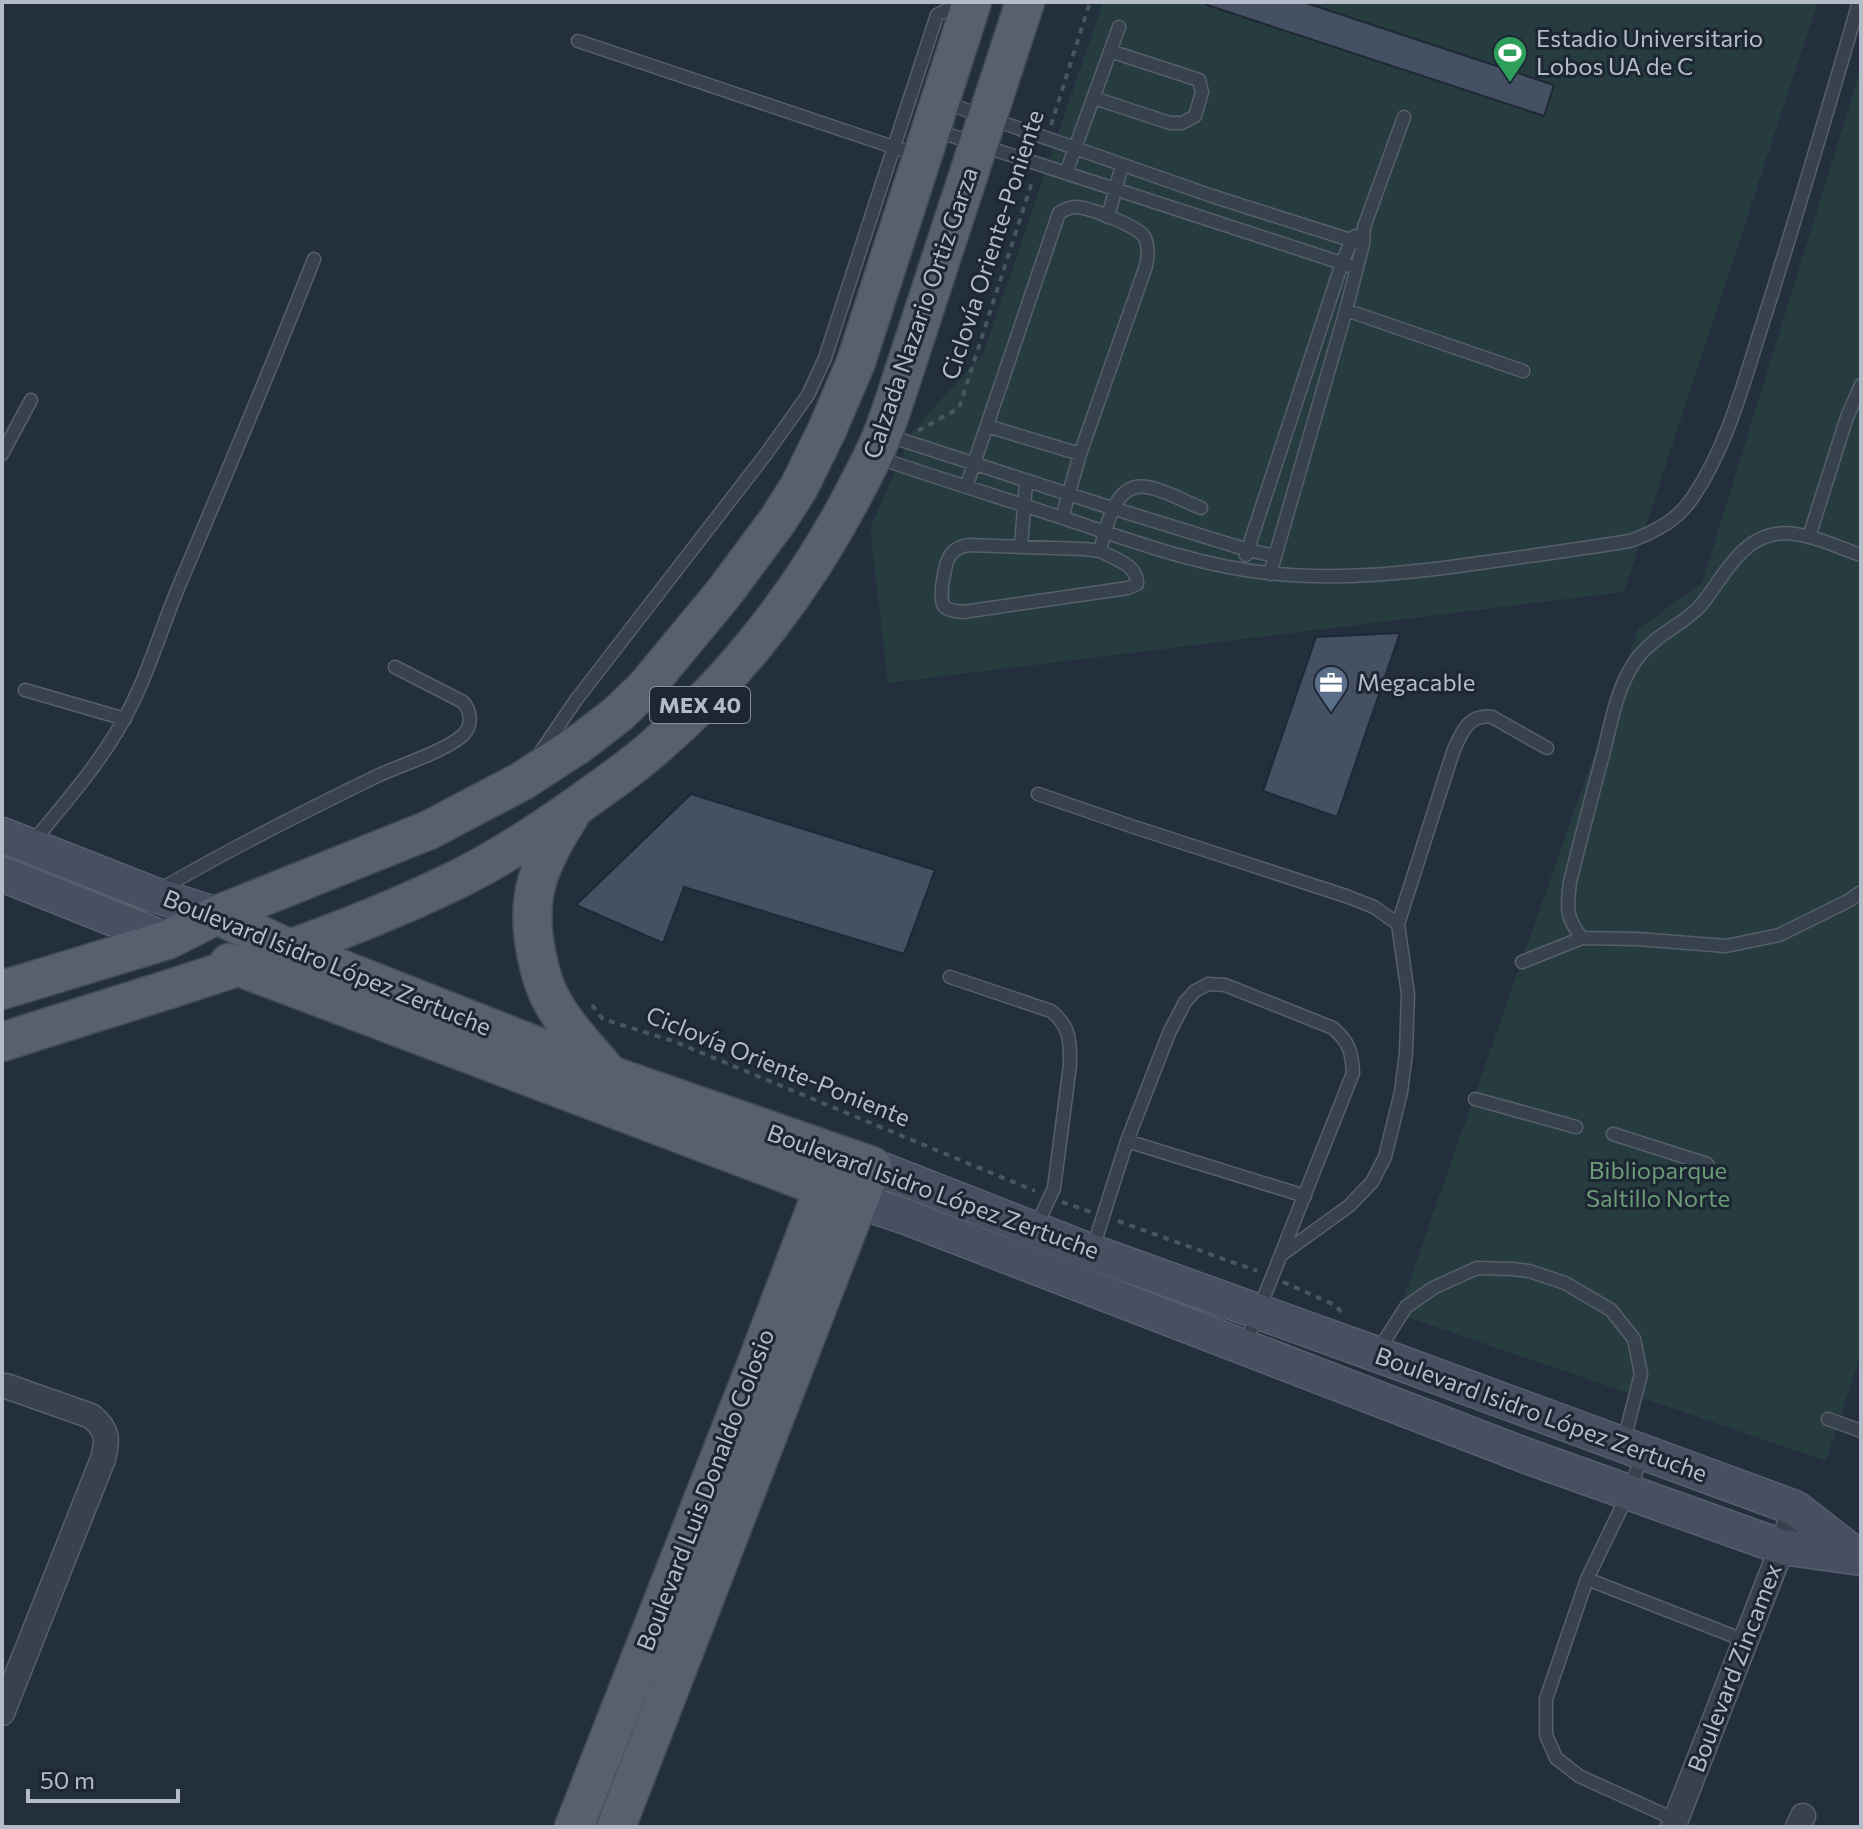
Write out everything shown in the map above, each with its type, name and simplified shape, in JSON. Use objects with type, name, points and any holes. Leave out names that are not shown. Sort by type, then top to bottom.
[{"type":"main road","name":"Calzada Nazario Ortiz Garza","points":[[2,990],[167,940],[217,915],[429,830],[522,781],[579,744],[645,688],[723,594],[778,520],[799,487],[827,430],[856,362],[922,134],[972,2]]},
{"type":"main road","name":"Calzada Nazario Ortiz Garza","points":[[2,1042],[290,949],[363,922],[454,881],[539,833],[624,772],[715,690],[762,634],[813,565],[885,444],[1025,2]]},
{"type":"main road","points":[[575,807],[540,870],[533,896],[531,925],[539,968],[551,999],[579,1039],[610,1075]]},
{"type":"main road","name":"Boulevard Isidro López Zertuche","points":[[16,840],[152,894],[217,915],[290,949],[610,1075],[716,1113],[848,1177],[906,1217],[1085,1268],[1259,1311],[1795,1508],[1859,1557]]},
{"type":"main road","name":"Boulevard Isidro López Zertuche","points":[[2,874],[237,967],[848,1177],[1035,1230],[1085,1268],[1245,1346],[1509,1449],[1782,1547],[1859,1557]]},
{"type":"main road","name":"Boulevard Luis Donaldo Colosio","points":[[579,1815],[758,1359],[848,1177]]},
{"type":"main road","name":"Boulevard Luis Donaldo Colosio","points":[[618,1823],[848,1177]]},
{"type":"main road","points":[[579,1815],[618,1823]]},
{"type":"street","points":[[2,1386],[91,1416],[101,1424],[106,1434],[106,1445],[2,1713]]},
{"type":"street","name":"Boulevard Zincamex","points":[[1674,1823],[1795,1508]]},
{"type":"lane","points":[[522,781],[576,700],[808,395],[922,134],[937,15],[962,2]]},
{"type":"lane","points":[[885,444],[966,487],[1196,559],[1270,574],[1369,577],[1419,572],[1630,541],[1649,534],[1665,526],[1692,499],[1709,470],[1736,406],[1800,206],[1859,2]]},
{"type":"lane","points":[[1066,173],[1119,27]]},
{"type":"lane","points":[[578,41],[922,134],[984,130],[1047,137],[1212,196],[1358,242]]},
{"type":"lane","points":[[1094,98],[1170,123],[1182,123],[1195,116],[1202,92],[1199,80],[1110,51]]},
{"type":"lane","points":[[1242,569],[1342,263],[1358,242],[1404,117]]},
{"type":"lane","points":[[922,134],[984,130],[1038,164],[1357,268]]},
{"type":"lane","points":[[1108,217],[1122,165]]},
{"type":"lane","points":[[1204,218],[1212,196]]},
{"type":"lane","points":[[966,487],[1059,213],[1076,207],[1108,217],[1145,237],[1148,255],[1080,454],[1062,518]]},
{"type":"lane","points":[[1270,574],[1346,310],[1357,268],[1358,242]]},
{"type":"lane","points":[[16,840],[86,778],[125,719],[314,259]]},
{"type":"lane","points":[[1346,310],[1523,371]]},
{"type":"lane","points":[[1809,537],[1847,417],[1861,385]]},
{"type":"lane","points":[[2,454],[31,400]]},
{"type":"lane","points":[[987,426],[1080,454]]},
{"type":"lane","points":[[885,444],[974,464],[1275,556]]},
{"type":"lane","points":[[1021,547],[1026,482]]},
{"type":"lane","points":[[1100,551],[1113,508],[1127,490],[1140,486],[1155,489],[1201,508]]},
{"type":"lane","points":[[1582,938],[1571,924],[1567,908],[1570,882],[1618,700],[1632,665],[1650,643],[1698,608],[1752,541],[1768,534],[1786,532],[1861,555]]},
{"type":"lane","points":[[969,545],[1100,551],[1132,569],[1137,584],[1128,588],[963,612],[943,604],[941,597],[946,563],[956,549],[969,545]]},
{"type":"lane","points":[[152,894],[268,829],[462,736],[468,729],[470,719],[463,702],[395,667]]},
{"type":"lane","points":[[25,690],[125,719]]},
{"type":"lane","points":[[1281,1255],[1349,1206],[1372,1182],[1385,1157],[1401,1092],[1406,1053],[1408,994],[1398,924],[1462,732],[1476,718],[1492,717],[1547,748]]},
{"type":"lane","points":[[1038,794],[1346,896],[1374,907],[1398,924]]},
{"type":"lane","points":[[1522,962],[1582,938],[1726,946],[1779,935],[1861,892]]},
{"type":"lane","points":[[950,977],[1051,1011],[1062,1019],[1067,1030],[1070,1065],[1054,1188],[1035,1230]]},
{"type":"lane","points":[[1085,1268],[1127,1141],[1169,1033],[1185,1002],[1195,991],[1208,984],[1225,985],[1333,1028],[1345,1038],[1353,1057],[1353,1073],[1245,1346]]},
{"type":"lane","points":[[1475,1099],[1576,1127]]},
{"type":"lane","points":[[1613,1134],[1707,1164]]},
{"type":"lane","points":[[1127,1141],[1305,1196]]},
{"type":"lane","points":[[1376,1354],[1406,1307],[1433,1288],[1477,1268],[1529,1271],[1565,1283],[1611,1310],[1634,1339],[1641,1374],[1629,1492],[1587,1579],[1546,1699],[1546,1735],[1556,1758],[1579,1776],[1674,1823]]},
{"type":"lane","points":[[1828,1419],[1861,1431]]},
{"type":"lane","points":[[1587,1579],[1746,1641]]},
{"type":"path","name":"Ciclovía Oriente-Poniente","points":[[1047,137],[1090,2]]},
{"type":"path","name":"Ciclovía Oriente-Poniente","points":[[885,444],[959,408],[1038,164]]},
{"type":"path","name":"Ciclovía Oriente-Poniente","points":[[588,1000],[603,1019],[673,1041],[1050,1197],[1272,1277],[1335,1305],[1345,1317]]},
{"type":"green space","points":[[1103,2],[1818,2],[1624,592],[888,683],[870,528],[913,431],[984,352]]},
{"type":"green space","name":"Biblioparque Saltillo Norte","points":[[1861,68],[1861,1354],[1826,1461],[1398,1314],[1638,629],[1702,583]]},
{"type":"building","points":[[1207,2],[1303,2],[1554,85],[1544,116],[1207,5]]},
{"type":"building","name":"Megacable","points":[[1400,633],[1337,817],[1263,791],[1316,637]]},
{"type":"building","points":[[691,794],[935,870],[904,954],[684,887],[663,943],[576,905]]},
{"type":"place","name":"Estadio Universitario Lobos UA de C","points":[[1510,84]]},
{"type":"place","name":"Megacable","points":[[1331,714]]}]
